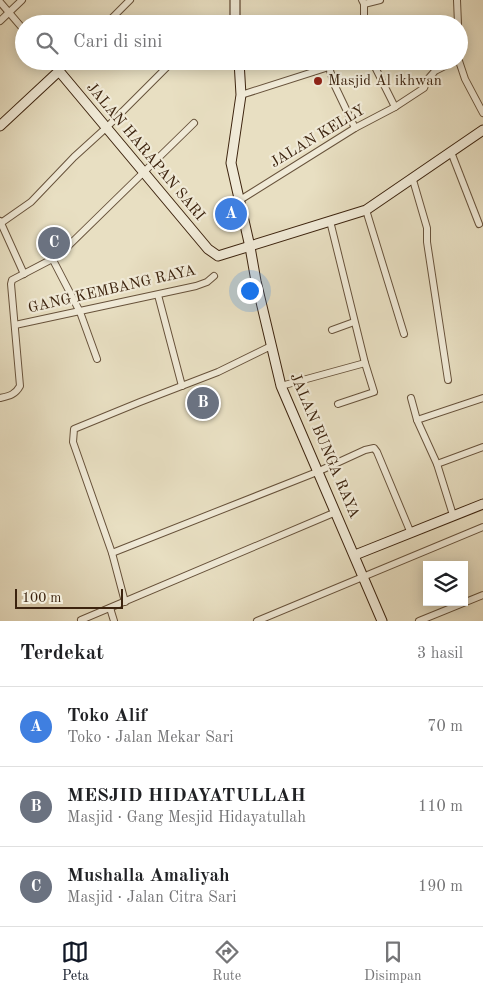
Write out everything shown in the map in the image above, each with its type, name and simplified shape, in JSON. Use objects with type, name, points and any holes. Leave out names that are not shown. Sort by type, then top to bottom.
[{"type":"street","points":[[0,21],[22,0]]},
{"type":"street","points":[[115,15],[130,0]]},
{"type":"street","points":[[234,0],[235,15]]},
{"type":"street","points":[[364,15],[363,2],[380,0]]},
{"type":"street","points":[[456,0],[457,15]]},
{"type":"street","points":[[0,2],[15,19]]},
{"type":"street","points":[[24,274],[1,222],[31,202],[74,157],[164,70]]},
{"type":"street","name":"JALAN BUNGA RAYA","points":[[240,70],[242,95],[231,162],[256,282],[281,386],[382,621]]},
{"type":"street","points":[[242,95],[320,70]]},
{"type":"street","points":[[330,70],[334,84],[355,128]]},
{"type":"street","points":[[376,70],[395,107]]},
{"type":"street","name":"JALAN KELLY","points":[[240,200],[355,128],[395,107],[424,88],[428,79],[436,70]]},
{"type":"street","points":[[461,70],[483,113]]},
{"type":"street","points":[[0,126],[59,71]]},
{"type":"street","name":"JALAN HARAPAN SARI","points":[[59,71],[208,249],[218,256],[250,247]]},
{"type":"street","points":[[0,398],[11,396],[17,392],[20,386],[11,284],[14,278],[53,260],[194,123]]},
{"type":"street","points":[[250,247],[366,210],[413,180],[483,130]]},
{"type":"street","points":[[451,152],[479,224]]},
{"type":"street","points":[[413,180],[427,228],[427,242],[448,380]]},
{"type":"street","points":[[366,210],[404,334]]},
{"type":"street","points":[[330,221],[354,322],[374,392],[338,404]]},
{"type":"street","points":[[53,260],[80,312],[97,359]]},
{"type":"street","name":"GANG KEMBANG RAYA","points":[[15,325],[196,286],[207,282],[214,276]]},
{"type":"street","points":[[158,295],[182,386]]},
{"type":"street","points":[[332,330],[354,322]]},
{"type":"street","points":[[125,602],[112,553],[73,442],[74,429],[218,372],[271,346]]},
{"type":"street","points":[[281,386],[365,363]]},
{"type":"street","points":[[411,398],[417,420],[437,464],[453,515]]},
{"type":"street","points":[[417,420],[483,398]]},
{"type":"street","points":[[437,464],[483,447]]},
{"type":"street","points":[[112,553],[317,472],[365,450],[375,449],[410,531]]},
{"type":"street","points":[[355,555],[410,531],[483,504]]},
{"type":"street","points":[[81,620],[336,512]]},
{"type":"street","points":[[257,621],[483,527]]},
{"type":"street","points":[[419,621],[483,595]]},
{"type":"street","points":[[110,608],[114,621]]},
{"type":"place","name":"Masjid Al ikhwan","points":[[318,81]]},
{"type":"place","name":"Toko Alif","points":[[231,214]]},
{"type":"place","name":"Mushalla Amaliyah","points":[[54,243]]},
{"type":"place","name":"MESJID HIDAYATULLAH","points":[[203,403]]}]
